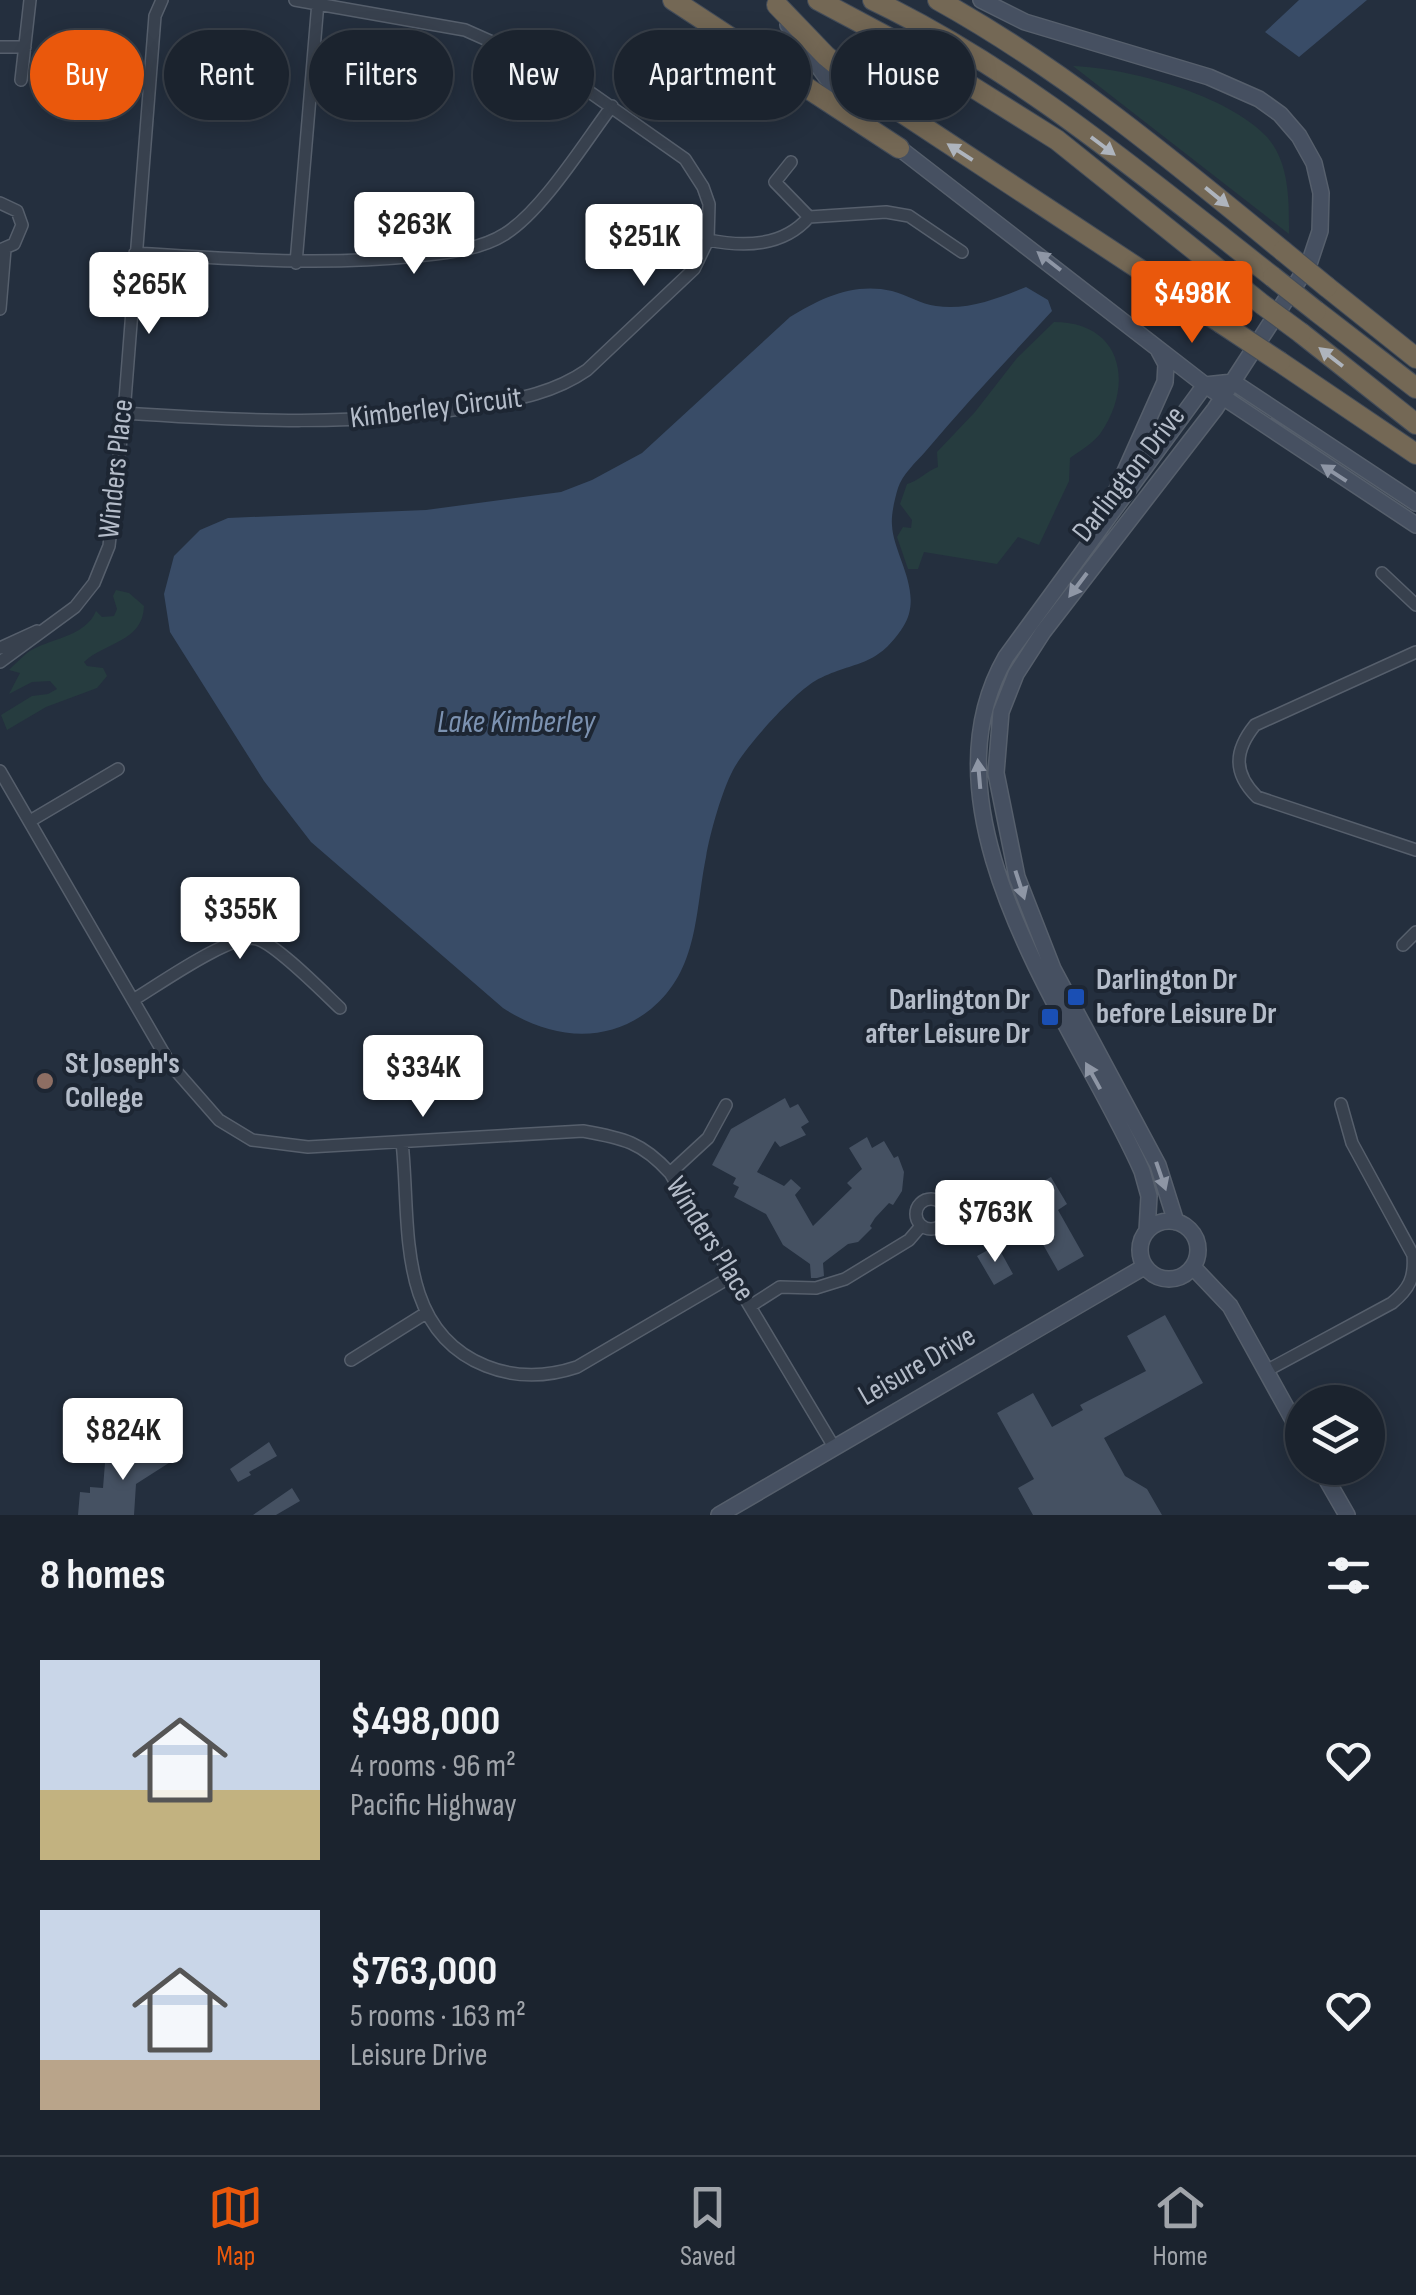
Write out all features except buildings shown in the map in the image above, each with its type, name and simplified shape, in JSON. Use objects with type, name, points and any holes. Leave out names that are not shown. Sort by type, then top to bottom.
[{"type":"highway","points":[[672,0],[898,148]]},
{"type":"highway","points":[[818,0],[923,56],[1057,140],[1416,424]]},
{"type":"highway","points":[[873,0],[976,58],[1078,127],[1416,388]]},
{"type":"highway","points":[[938,0],[1000,34],[1099,102],[1416,358]]},
{"type":"highway","points":[[775,3],[826,56],[866,90],[1416,454]]},
{"type":"street","points":[[21,80],[30,0]]},
{"type":"street","name":"Winders Place","points":[[0,662],[80,601],[106,558],[124,414],[154,16],[162,0]]},
{"type":"street","points":[[294,0],[465,30],[564,74],[685,159],[709,204],[708,240],[735,245],[775,240],[798,230],[809,217],[886,212],[909,216],[962,252]]},
{"type":"street","points":[[981,0],[1035,25],[1237,87],[1271,108],[1299,136],[1318,178],[1320,231],[1309,264],[1233,382],[1416,503]]},
{"type":"street","points":[[296,263],[318,2]]},
{"type":"street","points":[[775,3],[832,85],[898,148],[1205,385],[1416,525]]},
{"type":"street","points":[[0,46],[26,47]]},
{"type":"street","points":[[134,253],[296,263],[376,260],[442,254],[503,236],[537,204],[612,106]]},
{"type":"street","points":[[790,162],[775,182],[809,217]]},
{"type":"street","points":[[0,203],[22,208],[20,235],[3,249],[0,309]]},
{"type":"street","name":"Kimberley Circuit","points":[[124,414],[270,422],[346,420],[428,415],[539,394],[572,381],[587,370],[694,269],[708,240]]},
{"type":"street","points":[[1107,517],[1115,487],[1166,378],[1165,359],[1151,342]]},
{"type":"street","name":"Darlington Drive","points":[[1147,1230],[1149,1196],[1142,1171],[1033,964],[1008,904],[984,813],[978,764],[983,712],[1000,667],[1205,385],[1233,382]]},
{"type":"street","name":"Darlington Drive","points":[[1176,1222],[1158,1165],[1053,970],[1034,927],[1004,825],[996,747],[1001,712],[1016,674],[1087,573],[1233,382]]},
{"type":"street","points":[[1382,573],[1416,605]]},
{"type":"street","name":"Winders Place","points":[[0,648],[54,622]]},
{"type":"street","points":[[1416,652],[1255,725],[1243,740],[1236,760],[1242,783],[1257,797],[1416,850]]},
{"type":"street","points":[[30,822],[118,769]]},
{"type":"street","name":"Winders Place","points":[[0,771],[170,1064],[219,1120],[252,1140],[308,1147],[583,1131],[620,1137],[650,1151],[670,1173],[734,1275],[834,1446]]},
{"type":"street","points":[[1403,945],[1416,932]]},
{"type":"street","points":[[133,1000],[228,944],[251,938],[269,946],[340,1008]]},
{"type":"street","points":[[1266,1371],[1392,1303],[1406,1292],[1414,1274],[1413,1256],[1352,1144],[1341,1104]]},
{"type":"street","points":[[670,1173],[708,1138],[726,1106]]},
{"type":"street","points":[[402,1142],[410,1267],[426,1313],[448,1342],[475,1361],[508,1373],[548,1374],[588,1363],[734,1275]]},
{"type":"street","points":[[1160,1222],[1176,1222],[1190,1229],[1198,1244],[1193,1267],[1169,1280],[1144,1267],[1140,1244],[1147,1230],[1160,1222]]},
{"type":"street","points":[[752,1304],[780,1287],[816,1288],[845,1279],[912,1238],[921,1226]]},
{"type":"street","name":"Leisure Drive","points":[[719,1515],[1144,1267]]},
{"type":"street","points":[[1193,1267],[1230,1306],[1285,1405]]},
{"type":"street","points":[[351,1360],[426,1313]]},
{"type":"street","points":[[1330,1485],[1347,1515]]},
{"type":"green space","points":[[1073,66],[1121,72],[1176,86],[1250,122],[1267,137],[1280,159],[1287,183],[1289,234]]},
{"type":"green space","points":[[1054,322],[1095,332],[1116,359],[1119,377],[1111,415],[1097,437],[1070,458],[1069,481],[1039,545],[1018,537],[997,564],[924,552],[918,569],[908,569],[897,537],[903,527],[911,528],[912,520],[900,504],[907,484],[938,467],[937,452],[975,412],[1017,358]]},
{"type":"green space","points":[[116,590],[129,593],[144,606],[142,618],[130,634],[84,662],[103,668],[107,676],[97,688],[46,707],[7,730],[1,715],[32,696],[57,689],[50,681],[32,682],[9,694],[20,673],[9,670],[27,653],[84,627],[96,611],[102,617],[114,616]]},
{"type":"water","points":[[1299,0],[1367,0],[1299,57],[1265,32]]},
{"type":"water","name":"Lake Kimberley","points":[[1026,287],[1048,300],[1052,311],[910,469],[898,488],[892,525],[911,601],[903,627],[883,651],[806,688],[770,722],[739,760],[713,824],[687,958],[667,993],[651,1009],[615,1029],[577,1034],[558,1031],[503,1008],[311,842],[264,781],[170,632],[164,594],[174,556],[200,530],[228,518],[426,510],[561,492],[642,453],[790,317],[826,298],[851,290],[878,289],[930,305],[959,307]]},
{"type":"place","name":"Darlington Dr before Leisure Dr","points":[[1076,997]]},
{"type":"place","name":"Darlington Dr after Leisure Dr","points":[[1050,1017]]},
{"type":"place","name":"St Joseph's College","points":[[45,1081]]}]
